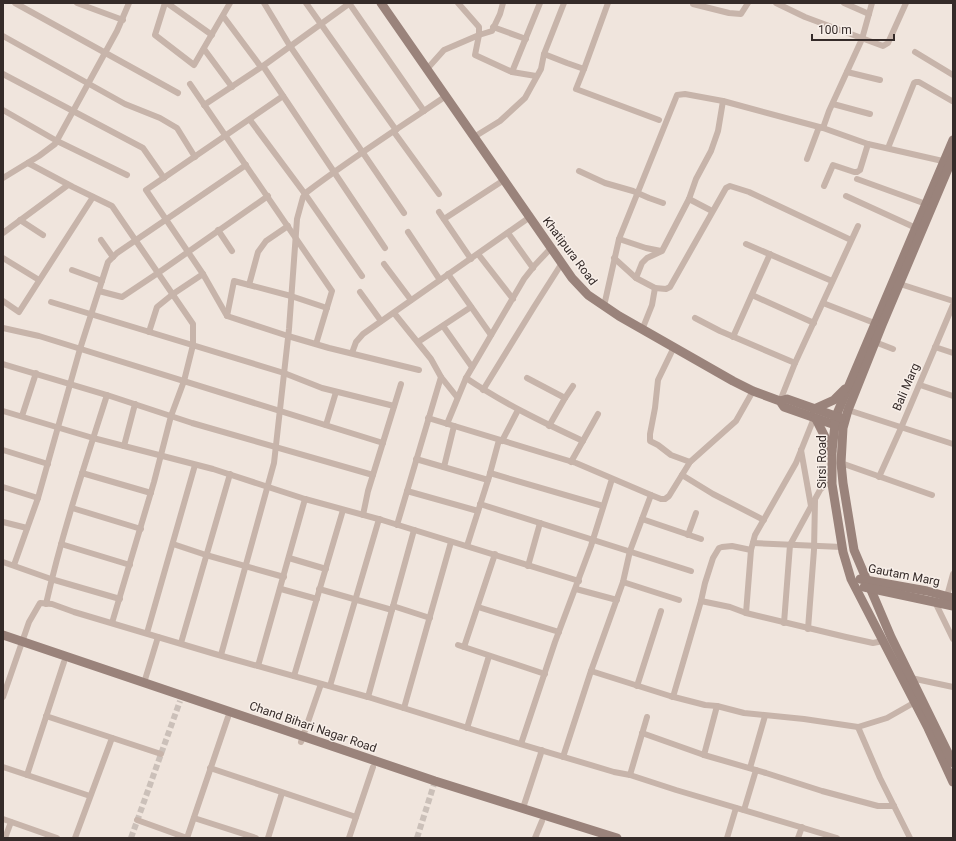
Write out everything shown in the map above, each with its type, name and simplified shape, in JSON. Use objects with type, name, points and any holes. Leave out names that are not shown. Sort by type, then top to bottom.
[{"type":"street","points":[[15,3],[25,6],[105,53],[178,93]]},
{"type":"street","points":[[77,3],[122,20]]},
{"type":"street","points":[[3,178],[50,149],[57,141],[105,53],[129,3]]},
{"type":"street","points":[[212,35],[166,3],[154,35],[194,65],[204,49],[212,35],[222,16],[230,3]]},
{"type":"street","points":[[264,3],[290,46],[404,212]]},
{"type":"street","points":[[306,3],[439,194]]},
{"type":"street","points":[[204,105],[262,67],[349,3],[424,110]]},
{"type":"street","points":[[458,3],[479,27],[475,55],[512,72],[536,76]]},
{"type":"street","points":[[427,69],[444,50],[492,31],[500,14],[503,3]]},
{"type":"street","points":[[512,72],[540,3]]},
{"type":"street","points":[[474,137],[493,126],[518,106],[525,98],[541,69],[544,54],[564,3]]},
{"type":"street","points":[[608,3],[576,89],[659,120]]},
{"type":"street","points":[[693,4],[710,6],[729,13],[741,14],[748,3]]},
{"type":"street","points":[[776,3],[805,17],[883,46],[886,46],[888,43],[906,3]]},
{"type":"street","points":[[844,3],[869,14]]},
{"type":"street","points":[[807,159],[862,39],[872,3]]},
{"type":"street","name":"Khatipura Road","points":[[383,4],[572,278],[588,295],[642,330],[753,391],[780,401],[787,399],[815,415],[835,420],[845,419]]},
{"type":"street","points":[[222,16],[283,96],[385,248]]},
{"type":"street","points":[[493,27],[526,39]]},
{"type":"street","points":[[3,36],[125,104],[160,118],[177,128],[195,157]]},
{"type":"street","points":[[204,49],[232,87]]},
{"type":"street","points":[[915,52],[953,75]]},
{"type":"street","points":[[544,54],[584,69]]},
{"type":"street","points":[[847,72],[880,80]]},
{"type":"street","points":[[3,74],[144,148],[164,178]]},
{"type":"street","points":[[888,148],[914,83],[920,82],[952,101]]},
{"type":"street","points":[[190,84],[332,290],[316,344]]},
{"type":"street","points":[[604,306],[619,239],[677,95],[685,94],[723,101],[821,127],[868,144],[949,160]]},
{"type":"street","points":[[283,96],[146,190],[189,252],[227,316],[316,344],[419,370]]},
{"type":"street","points":[[220,655],[246,567],[274,462],[288,336],[295,236],[297,219],[305,194],[362,152],[446,96]]},
{"type":"street","points":[[636,278],[642,263],[647,258],[662,251],[689,199],[696,179],[711,151],[718,131],[723,101]]},
{"type":"street","points":[[833,104],[870,114]]},
{"type":"street","points":[[3,110],[57,141],[127,175]]},
{"type":"street","points":[[250,120],[305,194],[362,276]]},
{"type":"street","name":"Sirsi Road","points":[[953,140],[949,160],[949,177],[900,284],[878,324],[875,342],[845,419],[841,463],[854,550],[869,588],[911,678],[918,701],[953,782]]},
{"type":"street","points":[[824,186],[833,165],[854,172],[860,170],[868,144]]},
{"type":"street","name":"Sirsi Road","points":[[949,160],[926,204],[878,324],[835,420],[832,451],[832,478],[842,547],[853,583],[883,641],[953,763]]},
{"type":"street","points":[[28,163],[68,185],[112,206],[192,321],[193,345],[184,381],[171,416],[141,529],[112,623]]},
{"type":"street","points":[[14,565],[38,498],[80,348],[108,262],[135,240],[246,165]]},
{"type":"street","points":[[579,171],[605,183],[638,193],[662,203]]},
{"type":"street","points":[[857,179],[926,204]]},
{"type":"street","points":[[444,219],[504,180]]},
{"type":"street","points":[[3,233],[68,185]]},
{"type":"street","points":[[614,258],[636,278],[656,288],[666,289],[670,287],[712,211],[726,188],[730,186],[749,192],[851,240]]},
{"type":"street","points":[[99,291],[122,297],[268,196]]},
{"type":"street","points":[[846,196],[916,228]]},
{"type":"street","points":[[3,301],[18,312],[93,197]]},
{"type":"street","points":[[689,199],[712,211]]},
{"type":"street","points":[[439,212],[471,259]]},
{"type":"street","points":[[352,353],[359,338],[381,321],[530,217]]},
{"type":"street","points":[[20,220],[43,235]]},
{"type":"street","points":[[248,285],[258,252],[266,241],[288,226]]},
{"type":"street","points":[[780,401],[795,363],[858,226]]},
{"type":"street","points":[[218,230],[232,251]]},
{"type":"street","points":[[408,232],[440,280]]},
{"type":"street","points":[[508,233],[533,268]]},
{"type":"street","points":[[619,239],[646,248],[662,251]]},
{"type":"street","points":[[101,240],[113,257]]},
{"type":"street","points":[[746,244],[832,281]]},
{"type":"street","points":[[447,424],[466,378],[491,335],[533,268],[551,248]]},
{"type":"street","points":[[478,254],[513,299]]},
{"type":"street","points":[[733,337],[770,254]]},
{"type":"street","points":[[3,258],[39,280]]},
{"type":"street","points":[[483,390],[562,263]]},
{"type":"street","points":[[384,264],[411,300]]},
{"type":"street","points":[[72,270],[102,281]]},
{"type":"street","points":[[149,332],[157,307],[173,294],[203,274]]},
{"type":"street","points":[[448,274],[491,335]]},
{"type":"street","points":[[227,316],[234,281],[291,296],[327,308]]},
{"type":"street","points":[[900,284],[953,301]]},
{"type":"street","points":[[642,330],[652,305],[656,288]]},
{"type":"street","points":[[360,292],[381,321]]},
{"type":"street","points":[[752,295],[814,323]]},
{"type":"street","points":[[51,302],[284,373],[322,388],[394,406]]},
{"type":"street","points":[[823,302],[878,324]]},
{"type":"street","name":"Bali Marg","points":[[879,477],[920,385],[926,359],[935,346],[953,305]]},
{"type":"street","points":[[418,342],[471,307]]},
{"type":"street","points":[[394,313],[431,359],[441,377],[457,397]]},
{"type":"street","points":[[695,318],[733,337],[795,363]]},
{"type":"street","points":[[443,326],[472,368]]},
{"type":"street","points":[[3,328],[39,336],[80,348],[383,442]]},
{"type":"street","points":[[875,342],[893,349]]},
{"type":"street","points":[[935,346],[953,353]]},
{"type":"street","points":[[674,347],[658,380],[650,441],[671,455],[690,462]]},
{"type":"street","points":[[3,364],[108,395],[276,448],[373,475]]},
{"type":"street","points":[[22,416],[36,373]]},
{"type":"street","points":[[396,525],[441,377]]},
{"type":"street","points":[[466,378],[483,390],[518,410],[583,441]]},
{"type":"street","points":[[527,378],[565,398]]},
{"type":"street","points":[[363,515],[373,475],[401,384]]},
{"type":"street","points":[[746,613],[752,543],[796,463],[815,415],[850,385]]},
{"type":"street","points":[[920,385],[953,396]]},
{"type":"street","points":[[549,426],[573,386]]},
{"type":"street","points":[[428,418],[571,462],[661,499],[665,499],[690,462],[736,422],[753,391]]},
{"type":"street","points":[[326,425],[336,392]]},
{"type":"street","points":[[46,604],[61,544],[82,473],[108,395]]},
{"type":"street","points":[[124,446],[135,404]]},
{"type":"street","points":[[467,546],[501,440],[518,410]]},
{"type":"street","points":[[3,411],[93,438],[230,474],[305,499],[379,519],[579,581]]},
{"type":"street","points":[[571,462],[598,414]]},
{"type":"street","points":[[815,415],[832,451]]},
{"type":"street","points":[[845,419],[901,428],[953,444]]},
{"type":"street","points":[[444,467],[454,426]]},
{"type":"street","points":[[801,449],[812,506]]},
{"type":"street","points":[[3,450],[48,464]]},
{"type":"street","points":[[416,459],[488,480]]},
{"type":"street","points":[[841,463],[932,495]]},
{"type":"street","points":[[147,633],[195,465]]},
{"type":"street","points":[[82,473],[151,493]]},
{"type":"street","points":[[490,473],[603,506]]},
{"type":"street","points":[[181,643],[230,474]]},
{"type":"street","points":[[682,475],[713,494],[764,520]]},
{"type":"street","points":[[784,623],[790,545],[820,490],[832,478]]},
{"type":"street","points":[[521,744],[559,632],[579,581],[612,479]]},
{"type":"street","points":[[3,487],[38,498]]},
{"type":"street","points":[[407,491],[478,511]]},
{"type":"street","points":[[563,756],[623,582],[630,551],[651,495]]},
{"type":"street","points":[[808,629],[816,498]]},
{"type":"street","points":[[258,666],[281,589],[305,499]]},
{"type":"street","points":[[480,504],[691,571]]},
{"type":"street","points":[[72,508],[141,529]]},
{"type":"street","points":[[294,676],[343,510]]},
{"type":"street","points":[[688,535],[696,513]]},
{"type":"street","points":[[330,686],[379,519]]},
{"type":"street","points":[[642,519],[701,539]]},
{"type":"street","points":[[3,522],[27,528]]},
{"type":"street","points":[[528,566],[540,523]]},
{"type":"street","points":[[368,697],[414,530]]},
{"type":"street","points":[[404,708],[451,542]]},
{"type":"street","points":[[752,543],[842,547]]},
{"type":"street","points":[[61,544],[130,565]]},
{"type":"street","points":[[173,544],[206,556],[284,577]]},
{"type":"street","points":[[673,697],[707,576],[719,548],[722,546],[732,546],[751,550]]},
{"type":"street","points":[[464,647],[495,554]]},
{"type":"street","points":[[289,558],[326,569]]},
{"type":"street","points":[[3,562],[52,579],[120,599]]},
{"type":"street","points":[[950,597],[953,574]]},
{"type":"street","name":"Gautam Marg","points":[[853,583],[865,579],[950,597]]},
{"type":"street","points":[[623,582],[678,600]]},
{"type":"street","name":"Gautam Marg","points":[[853,583],[869,588],[953,606]]},
{"type":"street","points":[[281,589],[316,599]]},
{"type":"street","points":[[319,589],[356,600],[430,618]]},
{"type":"street","points":[[576,589],[617,600]]},
{"type":"street","points":[[701,601],[730,607],[746,613],[808,629],[872,643],[883,641]]},
{"type":"street","points":[[935,602],[953,639]]},
{"type":"street","points":[[3,697],[20,644],[29,622],[40,603],[52,604],[74,612],[368,697],[467,728],[614,772],[630,775],[838,838]]},
{"type":"street","points":[[478,607],[559,632]]},
{"type":"street","points":[[637,686],[660,611]]},
{"type":"street","name":"Chand Bihari Nagar Road","points":[[3,635],[20,644],[64,662],[228,717],[302,739]]},
{"type":"street","points":[[144,683],[158,637]]},
{"type":"street","name":"Chand Bihari Nagar Road","points":[[3,641],[20,644],[144,683],[374,764],[595,838]]},
{"type":"street","points":[[458,645],[545,674]]},
{"type":"street","points":[[467,728],[489,656]]},
{"type":"street","points":[[27,775],[64,662]]},
{"type":"street","points":[[591,672],[704,705],[717,706],[744,713],[804,719],[858,727],[887,718],[918,701]]},
{"type":"street","points":[[911,678],[953,687]]},
{"type":"street","points":[[302,739],[321,684]]},
{"type":"street","points":[[704,755],[717,706]]},
{"type":"street","points":[[46,716],[161,754]]},
{"type":"street","points":[[744,810],[765,716]]},
{"type":"street","points":[[137,820],[187,838],[228,717]]},
{"type":"street","points":[[630,775],[647,717]]},
{"type":"street","points":[[858,727],[910,838]]},
{"type":"street","points":[[642,733],[704,755],[822,791],[878,806],[894,806]]},
{"type":"street","points":[[75,838],[112,738]]},
{"type":"street","points":[[523,808],[542,750]]},
{"type":"street","points":[[349,838],[374,764]]},
{"type":"street","name":"Chand Bihari Nagar Road","points":[[374,764],[523,808],[617,838]]},
{"type":"street","points":[[3,767],[90,796]]},
{"type":"street","points":[[210,768],[356,817]]},
{"type":"street","points":[[268,838],[282,793]]},
{"type":"street","points":[[727,838],[736,808]]},
{"type":"street","points":[[194,818],[256,838]]},
{"type":"street","points":[[3,819],[57,838]]},
{"type":"street","points":[[535,838],[542,821]]},
{"type":"street","points":[[5,838],[11,822]]},
{"type":"street","points":[[798,838],[802,827]]},
{"type":"tunnel","points":[[131,838],[180,701]]},
{"type":"tunnel","points":[[417,838],[435,781]]}]
